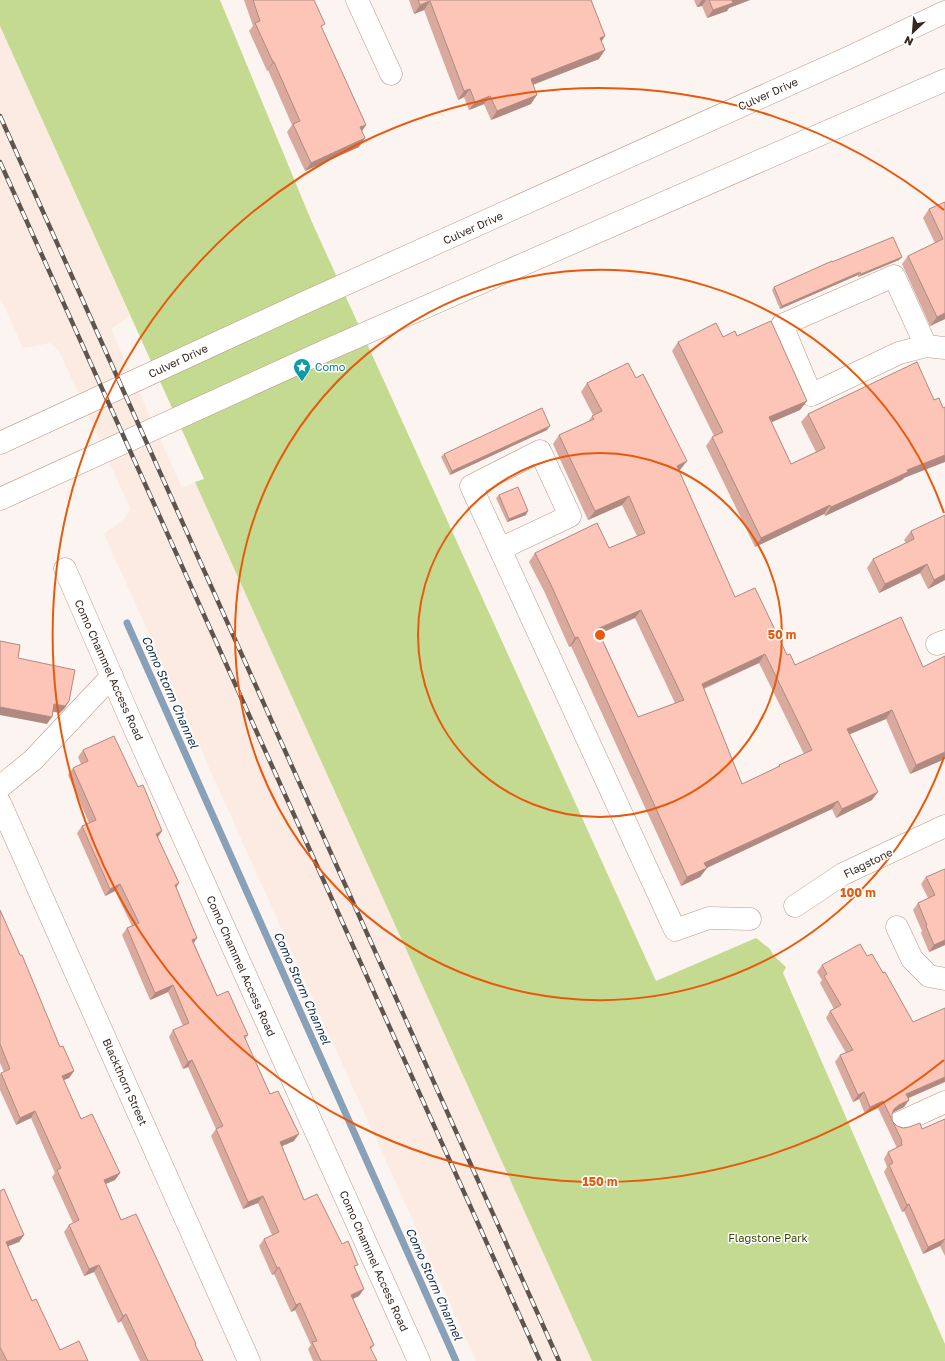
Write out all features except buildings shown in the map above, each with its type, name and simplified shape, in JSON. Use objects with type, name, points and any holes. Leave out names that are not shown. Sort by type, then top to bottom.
[{"type":"main road","points":[[358,0],[391,74]]},
{"type":"main road","name":"Culver Drive","points":[[0,443],[308,301],[836,64],[945,12]]},
{"type":"main road","points":[[0,499],[319,353],[945,80]]},
{"type":"main road","points":[[894,276],[935,347],[899,353],[811,395],[782,325],[894,276]]},
{"type":"main road","points":[[500,549],[570,516],[540,451],[471,486],[675,930],[709,918],[750,920]]},
{"type":"main road","name":"Como Chammel Access Road","points":[[65,569],[419,1361]]},
{"type":"main road","points":[[0,786],[33,760],[112,676]]},
{"type":"main road","name":"Blackthorn Street","points":[[0,803],[249,1361]]},
{"type":"main road","name":"Flagstone","points":[[794,906],[843,874],[945,826]]},
{"type":"main road","points":[[897,927],[912,959],[929,976],[945,979]]},
{"type":"main road","points":[[899,1123],[945,1102]]},
{"type":"shaded area","points":[[0,26],[130,316],[111,329],[182,488],[195,482],[592,1361],[476,1361],[104,534],[124,519],[131,510],[60,353],[50,343],[23,348],[0,297]]},
{"type":"green space","name":"Flagstone Park","points":[[0,0],[220,0],[311,220],[656,981],[756,938],[770,949],[774,956],[786,967],[783,973],[945,1344],[945,1361],[592,1361],[195,482],[204,479],[0,26]]},
{"type":"waterway","name":"Como Storm Channel","points":[[127,623],[456,1361]]},
{"type":"railway","points":[[0,116],[559,1361]]},
{"type":"railway","points":[[0,162],[540,1361]]},
{"type":"place","name":"Como","points":[[302,382]]}]
